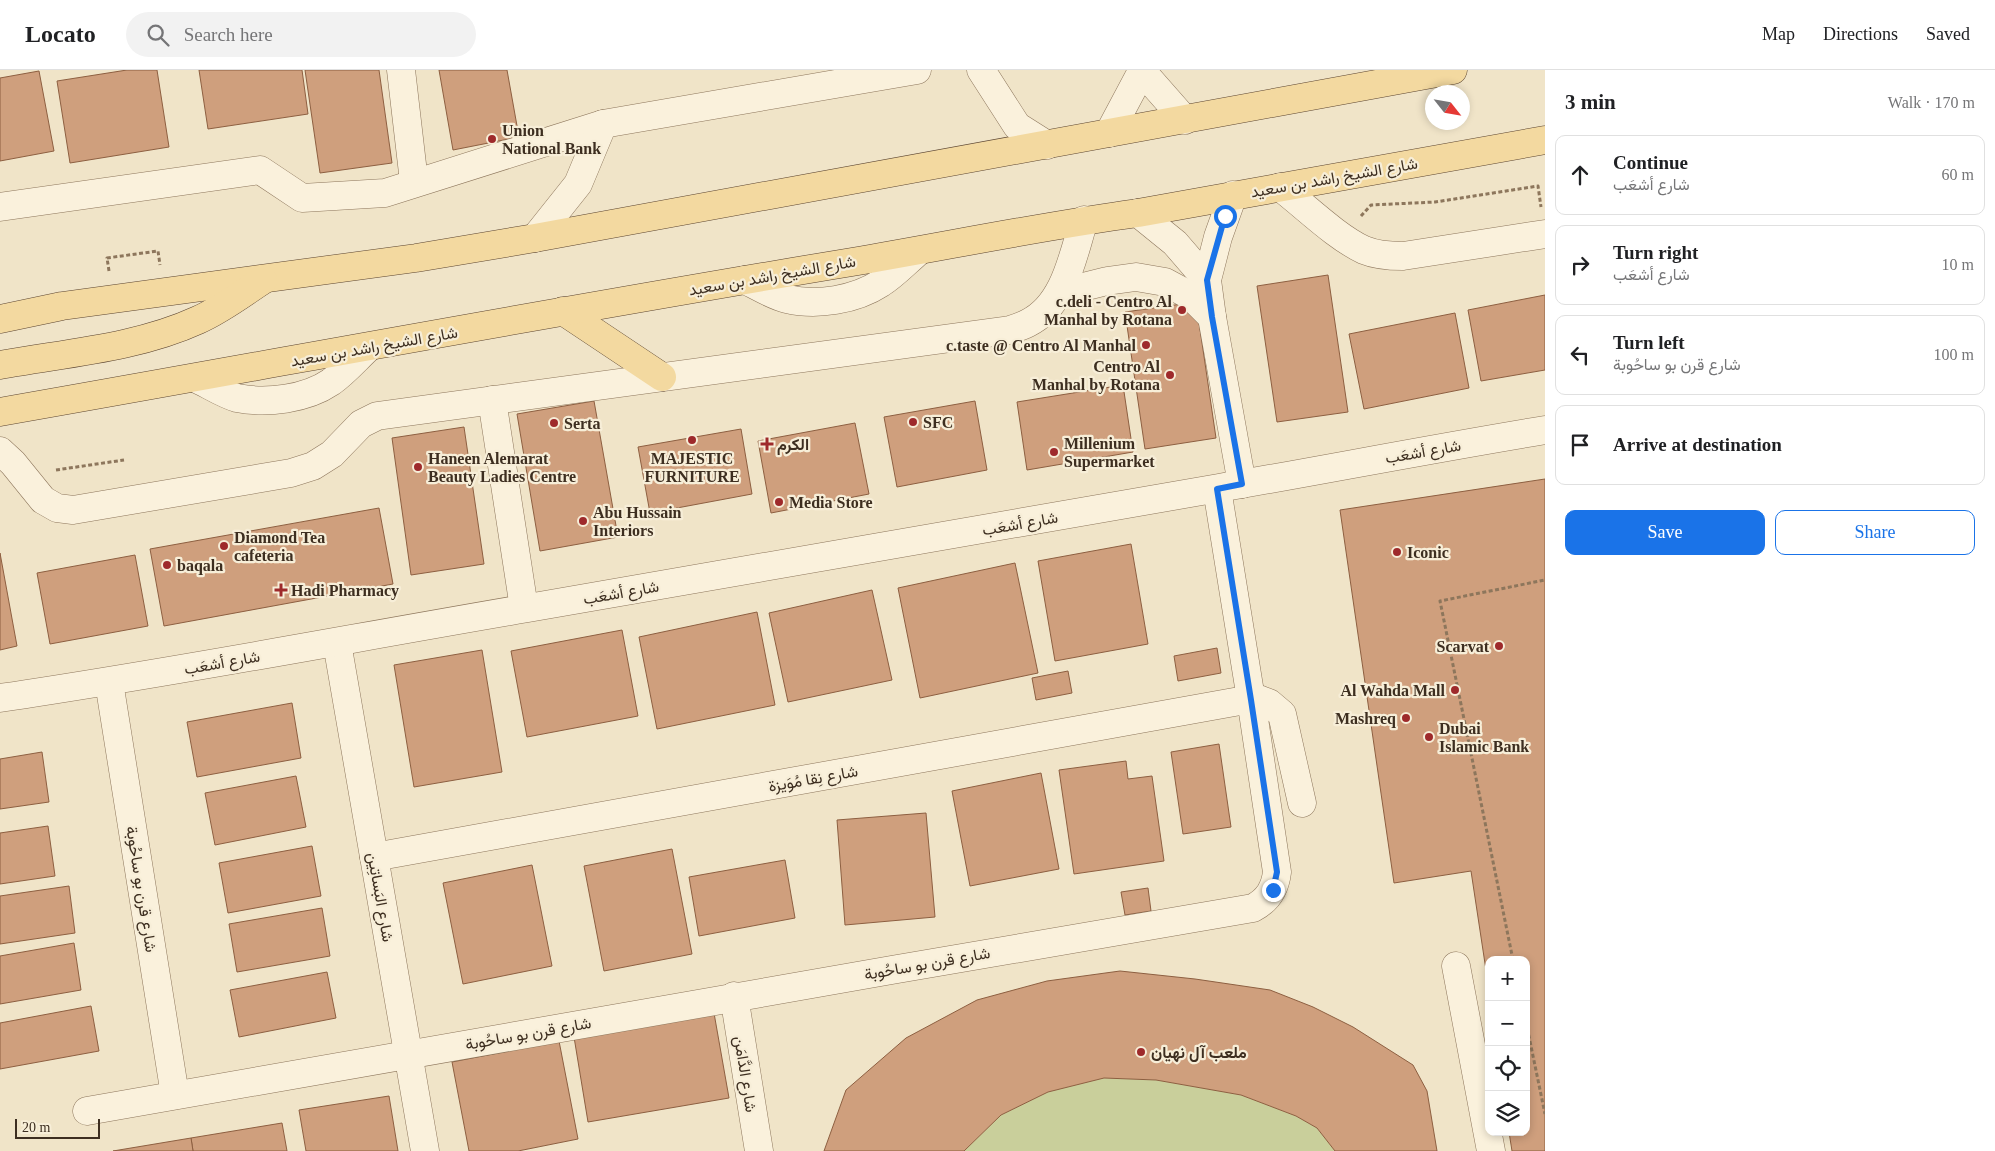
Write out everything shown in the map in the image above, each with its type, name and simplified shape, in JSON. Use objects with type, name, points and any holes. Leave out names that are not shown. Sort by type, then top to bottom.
[{"type":"main road","points":[[0,319],[62,306],[416,258],[535,238],[1453,70]]},
{"type":"main road","name":"شارع الشيخ راشد بن سعيد","points":[[0,412],[563,311],[919,251],[1084,220],[1138,213],[1545,140]]},
{"type":"main road","points":[[0,365],[122,344],[161,334],[198,320],[234,301],[266,277]]},
{"type":"main road","points":[[563,311],[662,377]]},
{"type":"street","points":[[401,70],[413,173]]},
{"type":"street","points":[[0,207],[260,170],[302,198],[385,193],[603,124],[917,70]]},
{"type":"street","points":[[981,70],[1016,126],[1046,145]]},
{"type":"street","points":[[1109,133],[1141,71],[1185,120]]},
{"type":"street","points":[[535,238],[578,184],[603,124]]},
{"type":"street","points":[[1280,187],[1348,242],[1384,256],[1402,256],[1543,223]]},
{"type":"street","points":[[1230,486],[1207,280],[1218,237],[1233,195]]},
{"type":"street","points":[[1138,213],[1175,243],[1207,280]]},
{"type":"street","points":[[0,452],[13,463],[43,500],[57,508],[73,510],[291,473],[313,466],[332,454],[361,424],[377,416],[1010,330],[1029,322],[1046,310],[1059,293],[1084,220]]},
{"type":"street","points":[[1059,293],[1107,281],[1136,277],[1165,282],[1192,296],[1212,317]]},
{"type":"street","points":[[195,378],[236,398],[260,400],[285,398],[309,392],[331,382],[369,347]]},
{"type":"street","points":[[492,400],[524,608]]},
{"type":"street","name":"شارع أشعَب","points":[[0,698],[109,682],[337,643],[524,608],[1545,430]]},
{"type":"street","name":"شارع قرن بو ساحُوبة","points":[[87,1111],[734,996],[1253,908],[1261,903],[1273,890],[1277,872],[1251,700],[1230,486]]},
{"type":"street","name":"شارع البَساتِين","points":[[337,643],[425,1151]]},
{"type":"street","name":"شارع قرن بو ساحُوبة","points":[[109,682],[175,1095]]},
{"type":"street","points":[[1251,700],[1261,700],[1269,703],[1282,714],[1302,804]]},
{"type":"street","name":"شارع نِقا مُوَيزة","points":[[374,857],[1251,700]]},
{"type":"street","points":[[1456,966],[1492,1151]]},
{"type":"street","name":"شارع الدَّامَن","points":[[734,996],[759,1151]]},
{"type":"path","points":[[1360,218],[1370,205],[1435,202],[1538,186],[1543,223]]},
{"type":"path","points":[[52,471],[124,460]]},
{"type":"path","points":[[1513,956],[1440,601],[1545,580]]},
{"type":"path","points":[[1530,1041],[1545,1114]]},
{"type":"green space","points":[[1104,1078],[1156,1080],[1241,1095],[1296,1116],[1317,1128],[1335,1151],[964,1151],[1001,1115],[1048,1092]]},
{"type":"building","points":[[127,70],[157,70],[169,147],[70,163],[57,81]]},
{"type":"building","points":[[199,70],[302,70],[308,114],[208,129]]},
{"type":"building","points":[[305,70],[379,70],[392,163],[320,173]]},
{"type":"building","points":[[439,70],[507,70],[519,137],[453,150]]},
{"type":"building","points":[[39,71],[54,151],[0,161],[0,78]]},
{"type":"building","points":[[1328,275],[1348,412],[1277,422],[1257,286]]},
{"type":"building","points":[[1545,295],[1545,370],[1481,381],[1468,310]]},
{"type":"building","name":"Centro Al Manhal by Rotana","points":[[1196,302],[1216,438],[1145,449],[1125,312]]},
{"type":"building","points":[[1455,313],[1469,388],[1364,409],[1349,334]]},
{"type":"building","points":[[1123,385],[1133,452],[1027,470],[1017,402]]},
{"type":"building","points":[[594,401],[618,537],[540,551],[517,414]]},
{"type":"building","points":[[975,401],[987,470],[897,487],[884,417]]},
{"type":"building","points":[[855,423],[869,494],[771,513],[758,441]]},
{"type":"building","points":[[464,427],[484,564],[411,575],[392,438]]},
{"type":"building","points":[[741,429],[752,494],[650,513],[638,447]]},
{"type":"building","name":"Al Wahda Mall","points":[[1545,479],[1545,1151],[1512,1151],[1510,1136],[1530,1136],[1530,956],[1485,956],[1485,964],[1471,871],[1394,883],[1340,510]]},
{"type":"building","points":[[379,508],[393,584],[164,626],[150,549]]},
{"type":"building","points":[[1131,544],[1148,644],[1055,661],[1038,561]]},
{"type":"building","points":[[0,553],[17,646],[0,650]]},
{"type":"building","points":[[135,555],[148,626],[50,644],[37,573]]},
{"type":"building","points":[[1015,563],[1038,673],[920,698],[898,588]]},
{"type":"building","points":[[872,590],[892,680],[788,702],[769,613]]},
{"type":"building","points":[[757,612],[775,705],[657,729],[639,637]]},
{"type":"building","points":[[622,630],[638,716],[527,737],[511,651]]},
{"type":"building","points":[[1217,648],[1221,673],[1178,681],[1174,656]]},
{"type":"building","points":[[482,650],[502,772],[414,787],[394,665]]},
{"type":"building","points":[[1068,671],[1072,693],[1036,700],[1032,678]]},
{"type":"building","points":[[292,703],[301,758],[197,777],[187,722]]},
{"type":"building","points":[[1219,744],[1231,827],[1183,834],[1171,752]]},
{"type":"building","points":[[42,752],[49,802],[0,809],[0,759]]},
{"type":"building","points":[[1126,761],[1128,779],[1152,776],[1164,861],[1074,874],[1059,770]]},
{"type":"building","points":[[1041,773],[1059,869],[970,886],[952,791]]},
{"type":"building","points":[[296,776],[306,827],[215,845],[205,793]]},
{"type":"building","points":[[926,813],[935,917],[845,925],[837,820]]},
{"type":"building","points":[[48,826],[55,876],[0,884],[0,833]]},
{"type":"building","points":[[312,846],[321,896],[228,913],[219,863]]},
{"type":"building","points":[[672,849],[692,954],[604,971],[584,866]]},
{"type":"building","points":[[785,860],[795,918],[699,936],[689,877]]},
{"type":"building","points":[[532,865],[552,966],[463,984],[443,883]]},
{"type":"building","points":[[69,886],[75,933],[0,944],[0,896]]},
{"type":"building","points":[[1148,888],[1151,911],[1125,915],[1121,892]]},
{"type":"building","points":[[322,908],[330,956],[237,972],[229,924]]},
{"type":"building","points":[[74,943],[81,990],[0,1004],[0,956]]},
{"type":"building","name":"ملعب آل نهيان","points":[[1120,971],[1270,990],[1313,1007],[1353,1027],[1413,1065],[1427,1091],[1437,1151],[1335,1151],[1317,1128],[1296,1116],[1241,1095],[1156,1080],[1104,1078],[1048,1092],[1001,1115],[964,1151],[824,1151],[846,1090],[906,1038],[977,1000],[1047,981]]},
{"type":"building","points":[[327,972],[336,1018],[239,1037],[230,990]]},
{"type":"building","points":[[91,1006],[99,1051],[0,1069],[0,1023]]},
{"type":"building","points":[[714,1013],[729,1098],[588,1122],[574,1037]]},
{"type":"building","points":[[559,1041],[578,1139],[518,1151],[469,1151],[452,1062]]},
{"type":"building","points":[[389,1096],[398,1151],[306,1151],[299,1110]]},
{"type":"building","points":[[282,1123],[287,1151],[193,1151],[191,1138]]},
{"type":"building","points":[[191,1138],[193,1151],[113,1151]]},
{"type":"place","name":"Union National Bank","points":[[492,139]]},
{"type":"place","name":"c.deli - Centro Al Manhal by Rotana","points":[[1182,310]]},
{"type":"place","name":"c.taste @ Centro Al Manhal","points":[[1146,345]]},
{"type":"place","name":"Centro Al Manhal by Rotana","points":[[1170,375]]},
{"type":"place","name":"SFC","points":[[913,422]]},
{"type":"place","name":"Serta","points":[[554,423]]},
{"type":"place","name":"MAJESTIC FURNITURE","points":[[692,440]]},
{"type":"place","name":"الكرم","points":[[767,444]]},
{"type":"place","name":"Millenium Supermarket","points":[[1054,452]]},
{"type":"place","name":"Haneen Alemarat Beauty Ladies Centre","points":[[418,467]]},
{"type":"place","name":"Media Store","points":[[779,502]]},
{"type":"place","name":"Abu Hussain Interiors","points":[[583,521]]},
{"type":"place","name":"Diamond Tea cafeteria","points":[[224,546]]},
{"type":"place","name":"Iconic","points":[[1397,552]]},
{"type":"place","name":"baqala","points":[[167,565]]},
{"type":"place","name":"Hadi Pharmacy","points":[[281,590]]},
{"type":"place","name":"Scarvat","points":[[1499,646]]},
{"type":"place","name":"Al Wahda Mall","points":[[1455,690]]},
{"type":"place","name":"Mashreq","points":[[1406,718]]},
{"type":"place","name":"Dubai Islamic Bank","points":[[1429,737]]},
{"type":"place","name":"ملعب آل نهيان","points":[[1141,1052]]},
{"type":"route","points":[[1225,216],[1207,280],[1242,484],[1217,489],[1277,872],[1273,890]]}]
